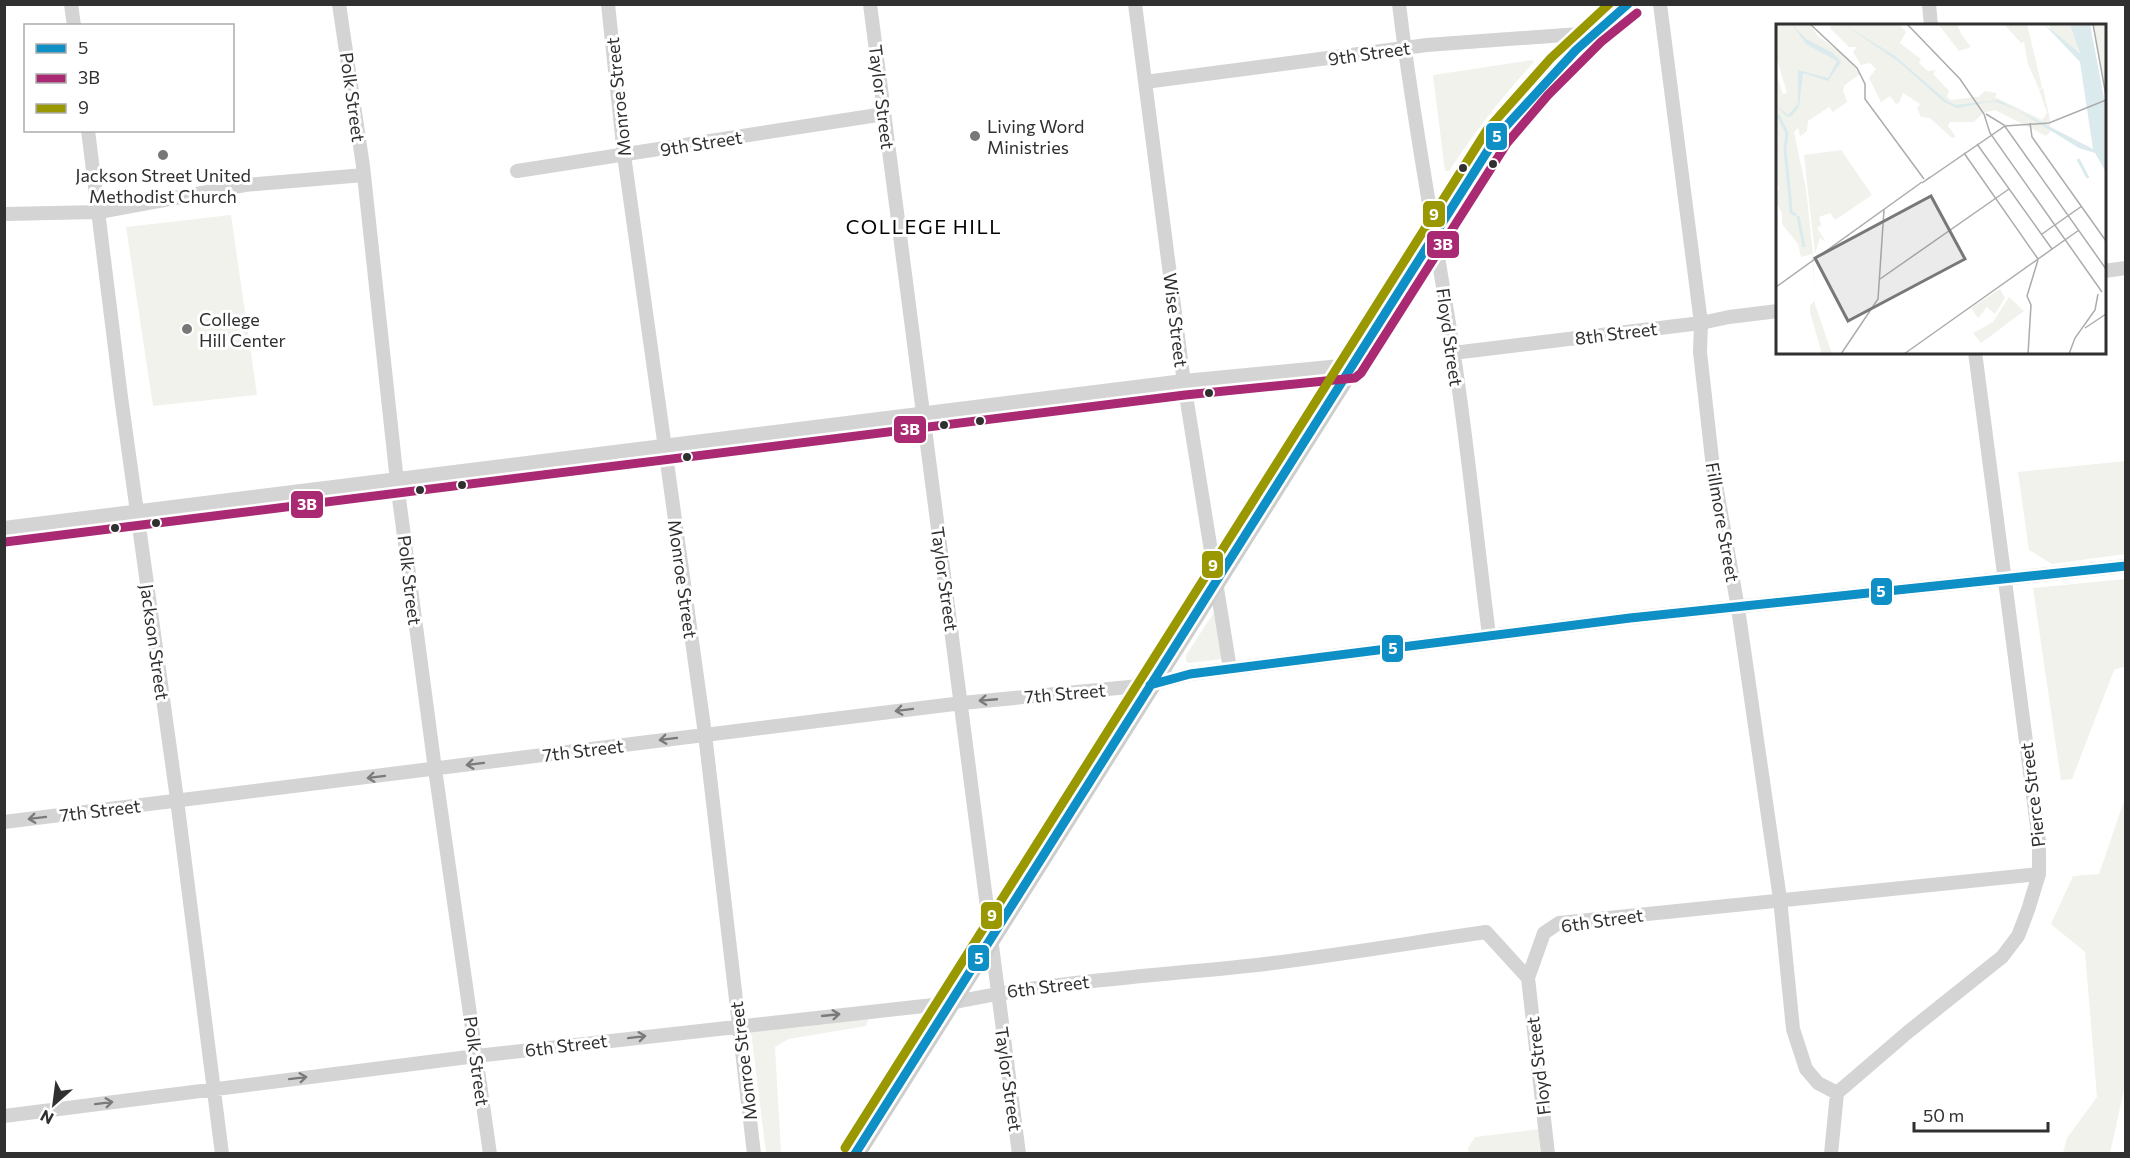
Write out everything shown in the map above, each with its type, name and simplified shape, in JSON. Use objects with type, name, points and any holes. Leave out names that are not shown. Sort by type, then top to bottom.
[{"type":"main road","points":[[855,1154],[951,1003],[990,936],[1497,136],[1539,87],[1593,33],[1629,4]]},
{"type":"street","points":[[71,4],[74,24]]},
{"type":"street","name":"Polk Street","points":[[339,4],[364,175],[398,482],[435,769],[490,1154]]},
{"type":"street","name":"Monroe Street","points":[[608,4],[624,155],[705,734],[754,1154]]},
{"type":"street","name":"Taylor Street","points":[[870,4],[1019,1154]]},
{"type":"street","name":"Wise Street","points":[[1135,4],[1184,383],[1230,669]]},
{"type":"street","name":"Floyd Street","points":[[1399,4],[1424,184],[1435,237],[1453,353],[1489,635]]},
{"type":"street","name":"Fillmore Street","points":[[1660,4],[1701,323],[1700,352],[1713,468],[1738,608],[1780,899],[1786,973],[1797,1040],[1806,1069],[1818,1083],[1837,1093]]},
{"type":"street","points":[[1929,4],[1931,24]]},
{"type":"street","name":"9th Street","points":[[1144,82],[1427,45],[1593,33]]},
{"type":"street","name":"9th Street","points":[[517,171],[884,114]]},
{"type":"street","name":"Jackson Street","points":[[88,132],[222,1154]]},
{"type":"street","points":[[4,214],[99,212],[245,185],[364,175]]},
{"type":"street","points":[[2106,271],[2126,268]]},
{"type":"street","name":"8th Street","points":[[1453,353],[1701,323],[1776,311]]},
{"type":"street","name":"Pierce Street","points":[[1837,1093],[1908,1032],[2002,957],[2018,936],[2039,874],[2039,841],[1975,354]]},
{"type":"street","points":[[4,530],[1184,383],[1351,367]]},
{"type":"street","name":"7th Street","points":[[4,822],[962,703],[1150,685],[1182,675],[1489,635],[2126,566]]},
{"type":"street","name":"6th Street","points":[[4,1116],[476,1056],[951,1003],[1057,984],[1259,965],[1486,932],[1528,978],[1544,933],[1560,922],[2039,874]]},
{"type":"street","name":"Floyd Street","points":[[1528,978],[1548,1154]]},
{"type":"street","points":[[1831,1154],[1837,1093]]},
{"type":"shaded area","points":[[1532,60],[1534,62],[1510,88],[1449,171],[1445,171],[1433,75]]},
{"type":"shaded area","points":[[231,215],[257,395],[153,406],[126,227]]},
{"type":"shaded area","points":[[2125,461],[2125,554],[2052,564],[2029,550],[2018,472]]},
{"type":"shaded area","points":[[2125,579],[2125,666],[2114,670],[2072,779],[2061,780],[2033,588]]},
{"type":"shaded area","points":[[1213,614],[1222,659],[1189,663],[1186,661],[1186,655]]},
{"type":"shaded area","points":[[2125,798],[2126,1081],[2110,1153],[2063,1153],[2067,1138],[2097,1097],[2085,952],[2051,924],[2073,876],[2099,874]]},
{"type":"shaded area","points":[[865,1016],[868,1020],[866,1026],[789,1039],[775,1047],[781,1153],[766,1153],[751,1032]]},
{"type":"shaded area","points":[[1539,1129],[1540,1153],[1469,1153],[1468,1148],[1475,1137]]},
{"type":"transit line","name":"9","points":[[845,1148],[1487,130],[1551,58],[1609,4]]},
{"type":"transit line","name":"5","points":[[855,1154],[1497,136],[1576,50],[1628,4]]},
{"type":"transit line","name":"3B","points":[[5,542],[1185,395],[1355,378],[1361,373],[1507,143],[1548,95],[1601,42],[1637,13]]},
{"type":"transit line","name":"5","points":[[1150,685],[1190,674],[1630,618],[2126,566]]},
{"type":"place","name":"Living Word Ministries","points":[[975,136]]},
{"type":"place","name":"Jackson Street United Methodist Church","points":[[163,155]]},
{"type":"place","name":"College Hill Center","points":[[187,329]]},
{"type":"district","name":"COLLEGE HILL","points":[[924,226]]}]
